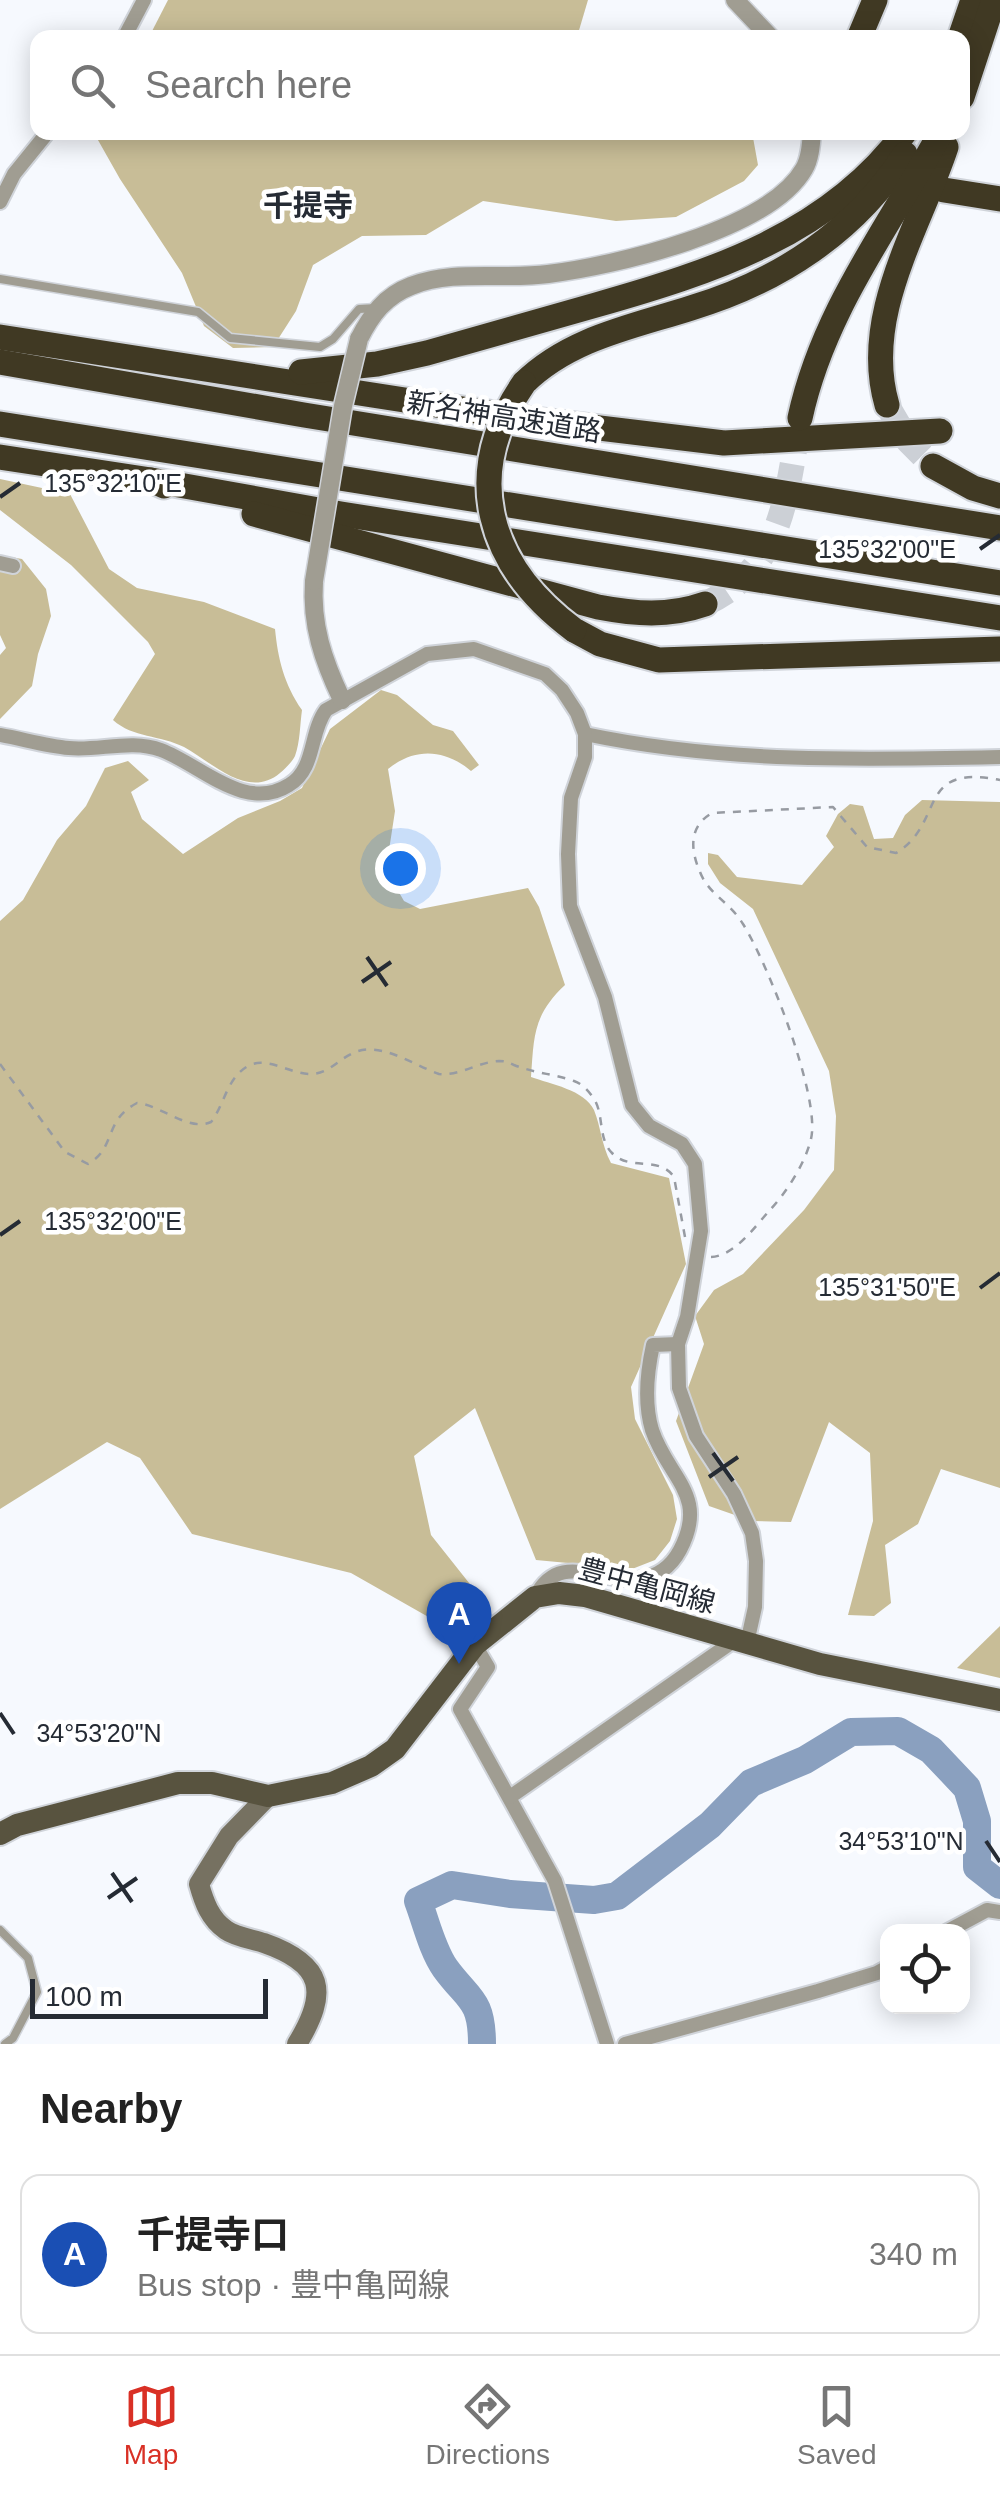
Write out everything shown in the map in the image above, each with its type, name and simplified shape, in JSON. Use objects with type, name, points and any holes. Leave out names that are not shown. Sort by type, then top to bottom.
[{"type":"highway","points":[[862,30],[875,0]]},
{"type":"highway","points":[[963,30],[974,0]]},
{"type":"highway","points":[[970,74],[994,0]]},
{"type":"highway","points":[[191,365],[300,372],[377,364],[678,282],[790,234],[854,187],[898,140]]},
{"type":"highway","points":[[912,140],[865,206],[792,265],[731,294],[586,340],[540,367],[507,408],[492,447],[489,490],[494,521],[518,574],[551,613],[600,644],[659,660],[1000,648]]},
{"type":"highway","points":[[800,418],[817,356],[844,295],[937,140]]},
{"type":"highway","points":[[887,405],[879,365],[884,317],[948,140]]},
{"type":"highway","points":[[944,190],[1000,199]]},
{"type":"highway","points":[[0,337],[533,420],[724,443],[940,431]]},
{"type":"highway","name":"新名神高速道路","points":[[0,362],[304,416],[1000,528]]},
{"type":"highway","points":[[0,424],[1000,583]]},
{"type":"highway","points":[[0,457],[1000,618]]},
{"type":"highway","points":[[932,466],[973,488],[1000,496]]},
{"type":"highway","points":[[151,480],[192,498],[579,603],[643,614],[666,614],[705,604]]},
{"type":"main road","name":"豊中亀岡線","points":[[535,1597],[559,1593],[585,1596],[820,1664],[1000,1700]]},
{"type":"main road","points":[[0,1834],[17,1824],[178,1783],[212,1782],[268,1796],[332,1783],[371,1766],[395,1748],[476,1645],[535,1597]]},
{"type":"main road","points":[[268,1796],[229,1836],[199,1884],[207,1910],[227,1931],[303,1962],[317,1984],[314,2016],[297,2044]]},
{"type":"street","points":[[128,30],[144,0]]},
{"type":"street","points":[[735,0],[763,30]]},
{"type":"street","points":[[0,202],[14,174],[42,140]]},
{"type":"street","points":[[342,700],[323,661],[316,635],[314,581],[343,406],[359,338],[376,308],[411,286],[429,281],[546,274],[599,266],[732,224],[772,204],[791,186],[804,168],[810,140]]},
{"type":"street","points":[[0,735],[71,748],[153,747],[196,766],[223,784],[243,792],[262,793],[289,785],[300,775],[308,762],[317,722],[326,710],[427,654],[474,649],[545,674],[562,690],[586,734],[585,757],[571,798],[568,826],[570,906],[604,997],[632,1105],[649,1126],[682,1144],[696,1164],[701,1231],[687,1317],[678,1344],[678,1388],[696,1436],[734,1494],[752,1533],[755,1607],[741,1642],[510,1797]]},
{"type":"street","points":[[586,734],[685,752],[880,760],[1000,757]]},
{"type":"street","points":[[535,1597],[544,1579],[558,1572],[583,1572],[623,1580],[642,1578],[662,1572],[677,1556],[693,1519],[688,1498],[652,1428],[647,1381],[653,1345],[678,1344]]},
{"type":"street","points":[[476,1645],[488,1667],[460,1709],[555,1881],[607,2044]]},
{"type":"street","points":[[961,1924],[987,1910],[1000,1912]]},
{"type":"street","points":[[625,2044],[880,1971]]},
{"type":"lane","points":[[0,279],[198,312],[230,338],[320,347],[333,339],[358,309],[376,308]]},
{"type":"lane","points":[[0,1930],[28,1958],[38,1992],[13,2038],[5,2044]]},
{"type":"path","points":[[0,1064],[66,1152],[76,1161],[88,1164],[104,1150],[115,1119],[137,1103],[150,1104],[203,1126],[211,1122],[228,1088],[249,1066],[260,1063],[310,1074],[326,1071],[354,1052],[371,1049],[450,1075],[496,1061],[507,1062],[583,1086],[597,1103],[606,1145],[614,1156],[638,1164],[661,1164],[668,1169],[674,1177],[683,1234],[697,1258],[721,1257],[776,1203],[804,1158],[812,1136],[810,1100],[797,1054],[764,968],[732,905],[710,890],[698,869],[693,834],[700,820],[712,813],[833,808],[868,847],[896,853],[908,846],[926,818],[936,791],[948,781],[983,777],[1000,780]]},
{"type":"shaded area","points":[[168,0],[588,0],[579,30],[153,30]]},
{"type":"shaded area","points":[[98,140],[753,140],[758,165],[744,181],[676,217],[616,221],[483,201],[426,235],[362,236],[313,265],[296,311],[273,347],[233,348],[204,326],[182,273]]},
{"type":"shaded area","points":[[0,479],[70,494],[109,569],[137,588],[204,602],[275,629],[283,671],[302,710],[297,751],[280,773],[256,783],[243,781],[184,747],[129,730],[113,720],[155,654],[148,642],[71,565],[0,510]]},
{"type":"shaded area","points":[[0,555],[22,559],[46,589],[51,616],[32,686],[0,719],[0,655],[6,648],[0,635]]},
{"type":"shaded area","points":[[381,690],[397,695],[433,725],[453,731],[479,765],[471,771],[451,758],[419,754],[388,769],[395,811],[386,870],[404,901],[420,909],[528,888],[539,907],[565,985],[541,1016],[531,1077],[566,1089],[589,1103],[611,1163],[669,1178],[686,1264],[631,1387],[635,1419],[673,1495],[677,1519],[670,1541],[655,1560],[632,1569],[536,1560],[475,1408],[414,1456],[431,1535],[481,1598],[439,1623],[351,1573],[192,1534],[140,1458],[107,1442],[0,1509],[0,921],[23,900],[57,840],[86,806],[105,768],[128,761],[149,780],[131,792],[142,819],[183,854],[238,818],[302,788],[330,729]]},
{"type":"shaded area","points":[[922,800],[1000,802],[1000,1488],[941,1469],[918,1524],[885,1545],[891,1603],[874,1616],[848,1615],[873,1521],[870,1453],[829,1422],[791,1522],[752,1521],[709,1506],[676,1421],[704,1344],[695,1316],[714,1290],[743,1274],[804,1210],[834,1170],[836,1116],[829,1071],[753,909],[720,883],[708,864],[708,853],[718,855],[737,877],[802,885],[834,847],[826,836],[838,814],[850,804],[863,806],[874,839],[893,838],[905,815]]},
{"type":"shaded area","points":[[1000,1626],[1000,1678],[957,1668]]},
{"type":"waterway","points":[[482,2044],[476,2008],[440,1961],[418,1901],[452,1885],[594,1900],[617,1896],[710,1825],[751,1783],[805,1760],[851,1732],[898,1731],[931,1750],[967,1788],[977,1821],[977,1867],[1000,1885]]},
{"type":"tunnel","points":[[887,405],[908,441],[933,466]]},
{"type":"tunnel","points":[[705,604],[731,589],[766,549],[785,501],[800,418]]},
{"type":"place","name":"千提寺口","points":[[459,1664]]},
{"type":"district","name":"千提寺","points":[[308,205]]}]
